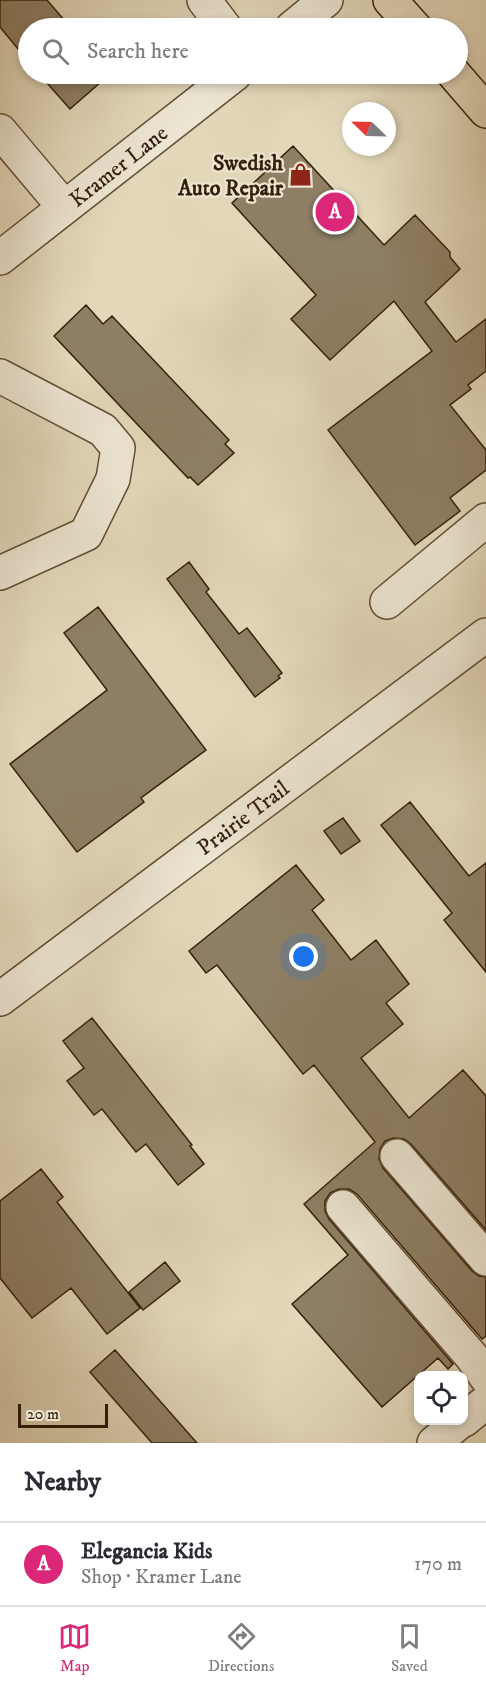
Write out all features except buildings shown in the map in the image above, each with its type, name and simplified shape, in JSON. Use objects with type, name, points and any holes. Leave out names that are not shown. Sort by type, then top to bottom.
[{"type":"main road","points":[[390,0],[406,18]]},
{"type":"main road","points":[[463,84],[486,111]]},
{"type":"street","points":[[204,0],[218,18]]},
{"type":"street","points":[[304,18],[326,0]]},
{"type":"street","name":"Kramer Lane","points":[[0,258],[222,84]]},
{"type":"street","points":[[0,131],[64,207]]},
{"type":"street","points":[[0,376],[104,430],[118,448],[113,479],[86,534],[0,573]]},
{"type":"street","points":[[387,602],[486,520]]},
{"type":"street","name":"Prairie Trail","points":[[0,999],[486,635]]},
{"type":"street","points":[[397,1156],[486,1259]]},
{"type":"street","points":[[344,1207],[486,1377]]},
{"type":"street","points":[[468,1416],[486,1402]]},
{"type":"street","points":[[434,1443],[457,1425]]},
{"type":"place","name":"Swedish Auto Repair","points":[[301,175]]},
{"type":"place","name":"Elegancia Kids","points":[[335,212]]}]
